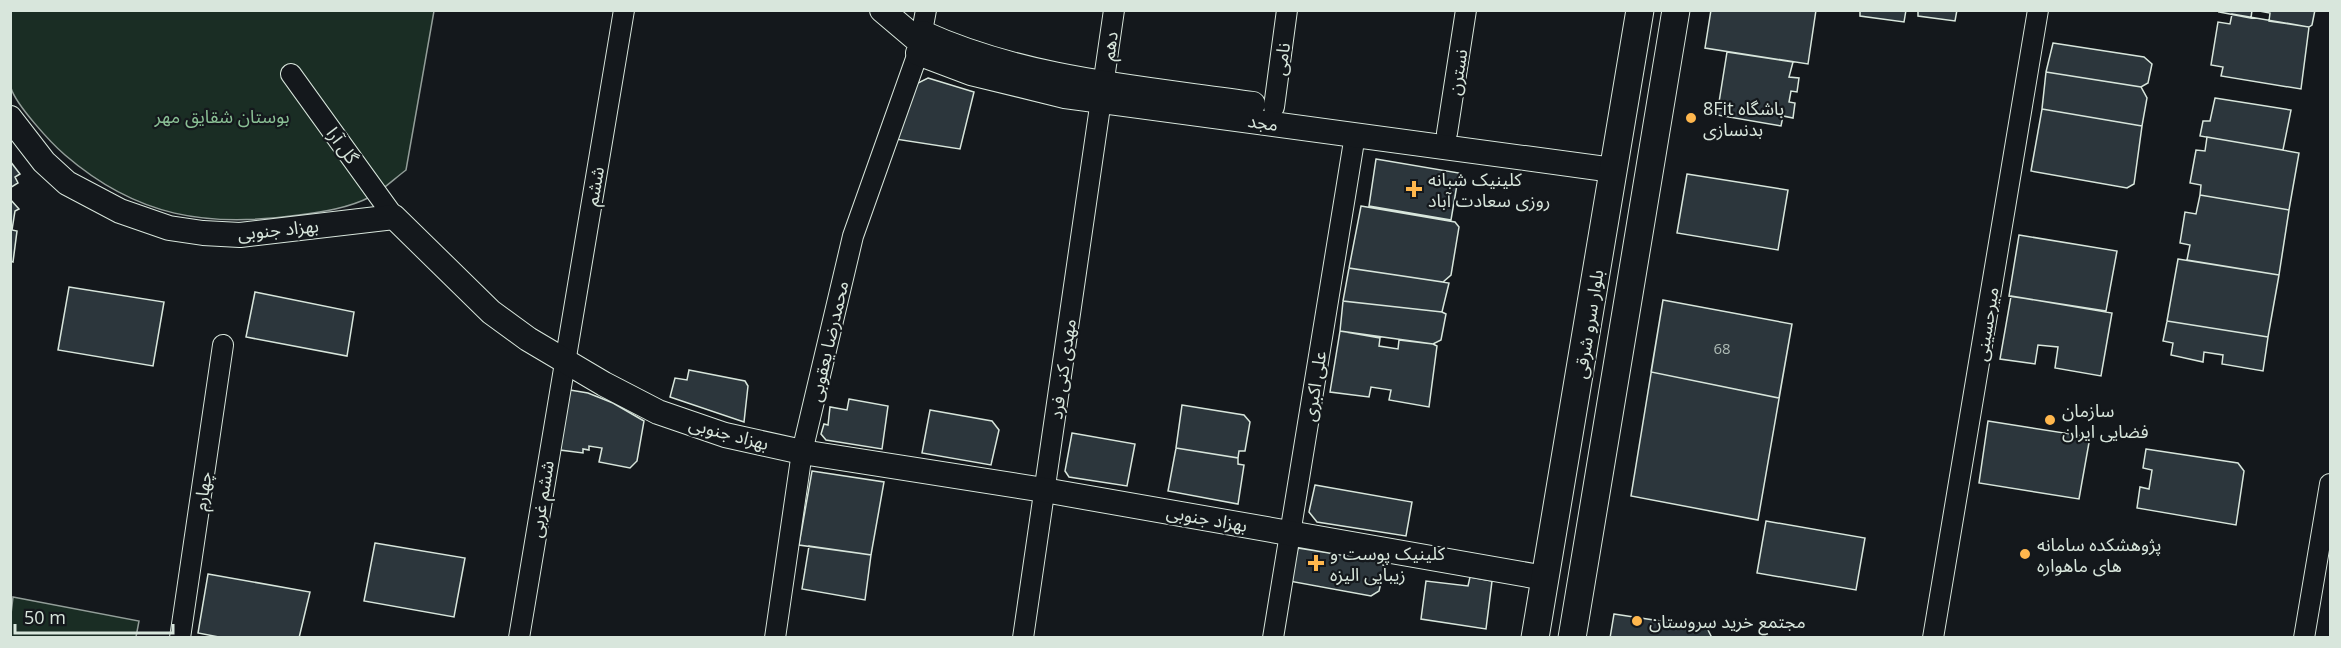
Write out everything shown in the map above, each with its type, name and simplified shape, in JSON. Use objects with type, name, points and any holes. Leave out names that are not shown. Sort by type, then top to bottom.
[{"type":"main road","name":"بلوار سرو شرقی","points":[[1535,638],[1640,10]]},
{"type":"main road","name":"بلوار سرو شرقی","points":[[1572,638],[1676,10]]},
{"type":"street","name":"ششم","points":[[564,361],[624,10]]},
{"type":"street","name":"مجد","points":[[882,10],[922,35],[990,59],[1044,72],[1103,91],[1614,164]]},
{"type":"street","name":"دهم","points":[[1103,91],[1114,10]]},
{"type":"street","name":"نامی","points":[[1273,115],[1287,10]]},
{"type":"street","name":"نسترن","points":[[1446,140],[1466,10]]},
{"type":"street","name":"میرحسینی","points":[[1933,638],[2038,10]]},
{"type":"street","name":"محمدرضا یعقوبی","points":[[775,638],[802,452],[853,236],[922,35]]},
{"type":"street","name":"گل آرا","points":[[291,74],[394,217]]},
{"type":"street","name":"مهدی کنی فرد","points":[[1023,638],[1103,91]]},
{"type":"street","name":"بهزاد جنوبی","points":[[10,118],[44,162],[66,183],[120,211],[169,228],[240,235],[394,217],[491,312],[528,339],[658,412],[725,435],[802,452],[1044,490],[1545,578]]},
{"type":"street","name":"علی اکبری","points":[[1273,638],[1356,127]]},
{"type":"street","name":"چهارم","points":[[180,638],[224,345]]},
{"type":"street","name":"ششم غربی","points":[[519,638],[564,361]]},
{"type":"street","points":[[2304,638],[2331,484]]},
{"type":"green space","name":"بوستان شقایق مهر","points":[[10,11],[434,11],[406,170],[379,192],[362,201],[335,209],[299,215],[234,220],[174,213],[146,205],[92,176],[65,155],[27,114],[14,95],[10,84]]},
{"type":"green space","points":[[13,597],[139,621],[136,637],[11,637]]},
{"type":"building","points":[[1711,10],[1816,10],[1808,64],[1705,48]]},
{"type":"building","points":[[1860,10],[1906,10],[1904,22],[1860,16]]},
{"type":"building","points":[[1918,10],[1957,10],[1955,21],[1918,16]]},
{"type":"building","points":[[2220,10],[2252,10],[2251,18],[2219,12]]},
{"type":"building","points":[[2254,10],[2315,10],[2312,25],[2309,27],[2269,21],[2270,13]]},
{"type":"building","points":[[2232,14],[2309,27],[2301,89],[2221,76],[2223,67],[2211,65],[2218,22],[2230,24]]},
{"type":"building","points":[[2053,43],[2144,57],[2152,64],[2148,83],[2141,87],[2046,72]]},
{"type":"building","points":[[1727,52],[1793,62],[1789,77],[1799,78],[1797,92],[1791,91],[1789,102],[1795,103],[1793,118],[1783,116],[1781,126],[1717,115]]},
{"type":"building","points":[[2046,72],[2141,87],[2147,98],[2142,126],[2042,109]]},
{"type":"building","points":[[928,78],[974,92],[960,149],[895,139],[916,84]]},
{"type":"building","points":[[2215,98],[2291,110],[2283,150],[2200,136],[2203,121],[2210,121]]},
{"type":"building","points":[[2042,109],[2142,126],[2134,184],[2127,188],[2031,171]]},
{"type":"building","points":[[2207,137],[2299,153],[2289,210],[2200,195],[2201,185],[2190,183],[2196,150],[2205,151]]},
{"type":"building","name":"کلینیک شبانه روزی سعادت آباد","points":[[1376,159],[1459,173],[1451,220],[1369,206]]},
{"type":"building","points":[[10,161],[20,174],[15,177],[18,183],[10,188]]},
{"type":"building","points":[[1687,174],[1788,190],[1778,250],[1677,233]]},
{"type":"building","points":[[2200,195],[2289,210],[2279,275],[2187,260],[2190,245],[2180,243],[2185,212],[2196,214]]},
{"type":"building","points":[[10,199],[19,209],[15,211],[12,230],[17,231],[13,262],[10,261]]},
{"type":"building","points":[[1361,206],[1455,222],[1459,227],[1451,275],[1443,282],[1349,268]]},
{"type":"building","points":[[2019,235],[2117,251],[2106,311],[2009,296]]},
{"type":"building","points":[[2178,259],[2279,275],[2268,337],[2167,321]]},
{"type":"building","points":[[1349,268],[1449,283],[1442,312],[1343,301]]},
{"type":"building","points":[[69,287],[164,302],[153,366],[58,350]]},
{"type":"building","points":[[255,292],[354,312],[347,356],[246,337]]},
{"type":"building","points":[[2011,296],[2112,313],[2101,376],[2055,368],[2058,347],[2038,345],[2035,364],[2000,359]]},
{"type":"building","points":[[1663,300],[1792,324],[1758,520],[1631,496]]},
{"type":"building","points":[[1663,300],[1792,324],[1779,398],[1651,372]]},
{"type":"building","points":[[1343,301],[1442,312],[1446,314],[1441,340],[1433,344],[1340,331]]},
{"type":"building","points":[[2167,321],[2268,337],[2263,371],[2222,364],[2223,355],[2204,352],[2203,362],[2171,355],[2173,343],[2163,341]]},
{"type":"building","points":[[1340,331],[1380,338],[1379,346],[1398,349],[1399,340],[1437,346],[1429,407],[1389,400],[1391,390],[1371,387],[1369,397],[1330,392]]},
{"type":"building","points":[[689,370],[745,381],[748,386],[744,422],[670,397],[675,378],[687,380]]},
{"type":"building","points":[[570,390],[588,393],[613,403],[644,421],[637,461],[630,468],[599,462],[602,448],[589,446],[589,450],[583,449],[583,453],[560,450]]},
{"type":"building","points":[[849,399],[888,406],[882,449],[826,440],[821,434],[824,424],[828,425],[830,407],[847,410]]},
{"type":"building","points":[[1182,405],[1244,415],[1250,422],[1245,451],[1239,451],[1238,458],[1176,448]]},
{"type":"building","points":[[930,410],[992,421],[999,430],[991,465],[922,453]]},
{"type":"building","points":[[1988,421],[2090,437],[2079,499],[1979,483]]},
{"type":"building","points":[[1072,433],[1135,444],[1127,486],[1069,477],[1065,471]]},
{"type":"building","points":[[1176,448],[1238,458],[1238,464],[1244,465],[1238,504],[1168,491]]},
{"type":"building","points":[[2146,449],[2238,463],[2244,471],[2236,525],[2137,508],[2140,487],[2149,489],[2152,470],[2143,468]]},
{"type":"building","points":[[812,471],[884,482],[871,555],[799,545]]},
{"type":"building","points":[[1315,485],[1412,502],[1406,536],[1317,522],[1309,512]]},
{"type":"building","points":[[1766,521],[1865,538],[1856,590],[1757,573]]},
{"type":"building","points":[[375,543],[465,558],[454,617],[364,601]]},
{"type":"building","points":[[809,546],[871,555],[865,600],[802,589]]},
{"type":"building","points":[[1298,548],[1379,561],[1385,567],[1379,591],[1371,596],[1289,581]]},
{"type":"building","points":[[208,574],[310,592],[299,638],[224,638],[198,633]]},
{"type":"building","points":[[1470,577],[1492,581],[1486,629],[1421,619],[1426,581],[1468,586]]},
{"type":"building","name":"مجتمع خرید سروستان","points":[[1614,614],[1707,628],[1712,638],[1610,638]]},
{"type":"place","name":"8Fit باشگاه بدنسازی","points":[[1691,118]]},
{"type":"place","name":"کلینیک شبانه روزی سعادت آباد","points":[[1414,189]]},
{"type":"place","name":"سازمان فضایی ایران","points":[[2050,420]]},
{"type":"place","name":"پژوهشکده سامانه های ماهواره","points":[[2025,554]]},
{"type":"place","name":"کلینیک پوست و زیبایی الیزه","points":[[1316,563]]},
{"type":"place","name":"مجتمع خرید سروستان","points":[[1637,621]]}]
